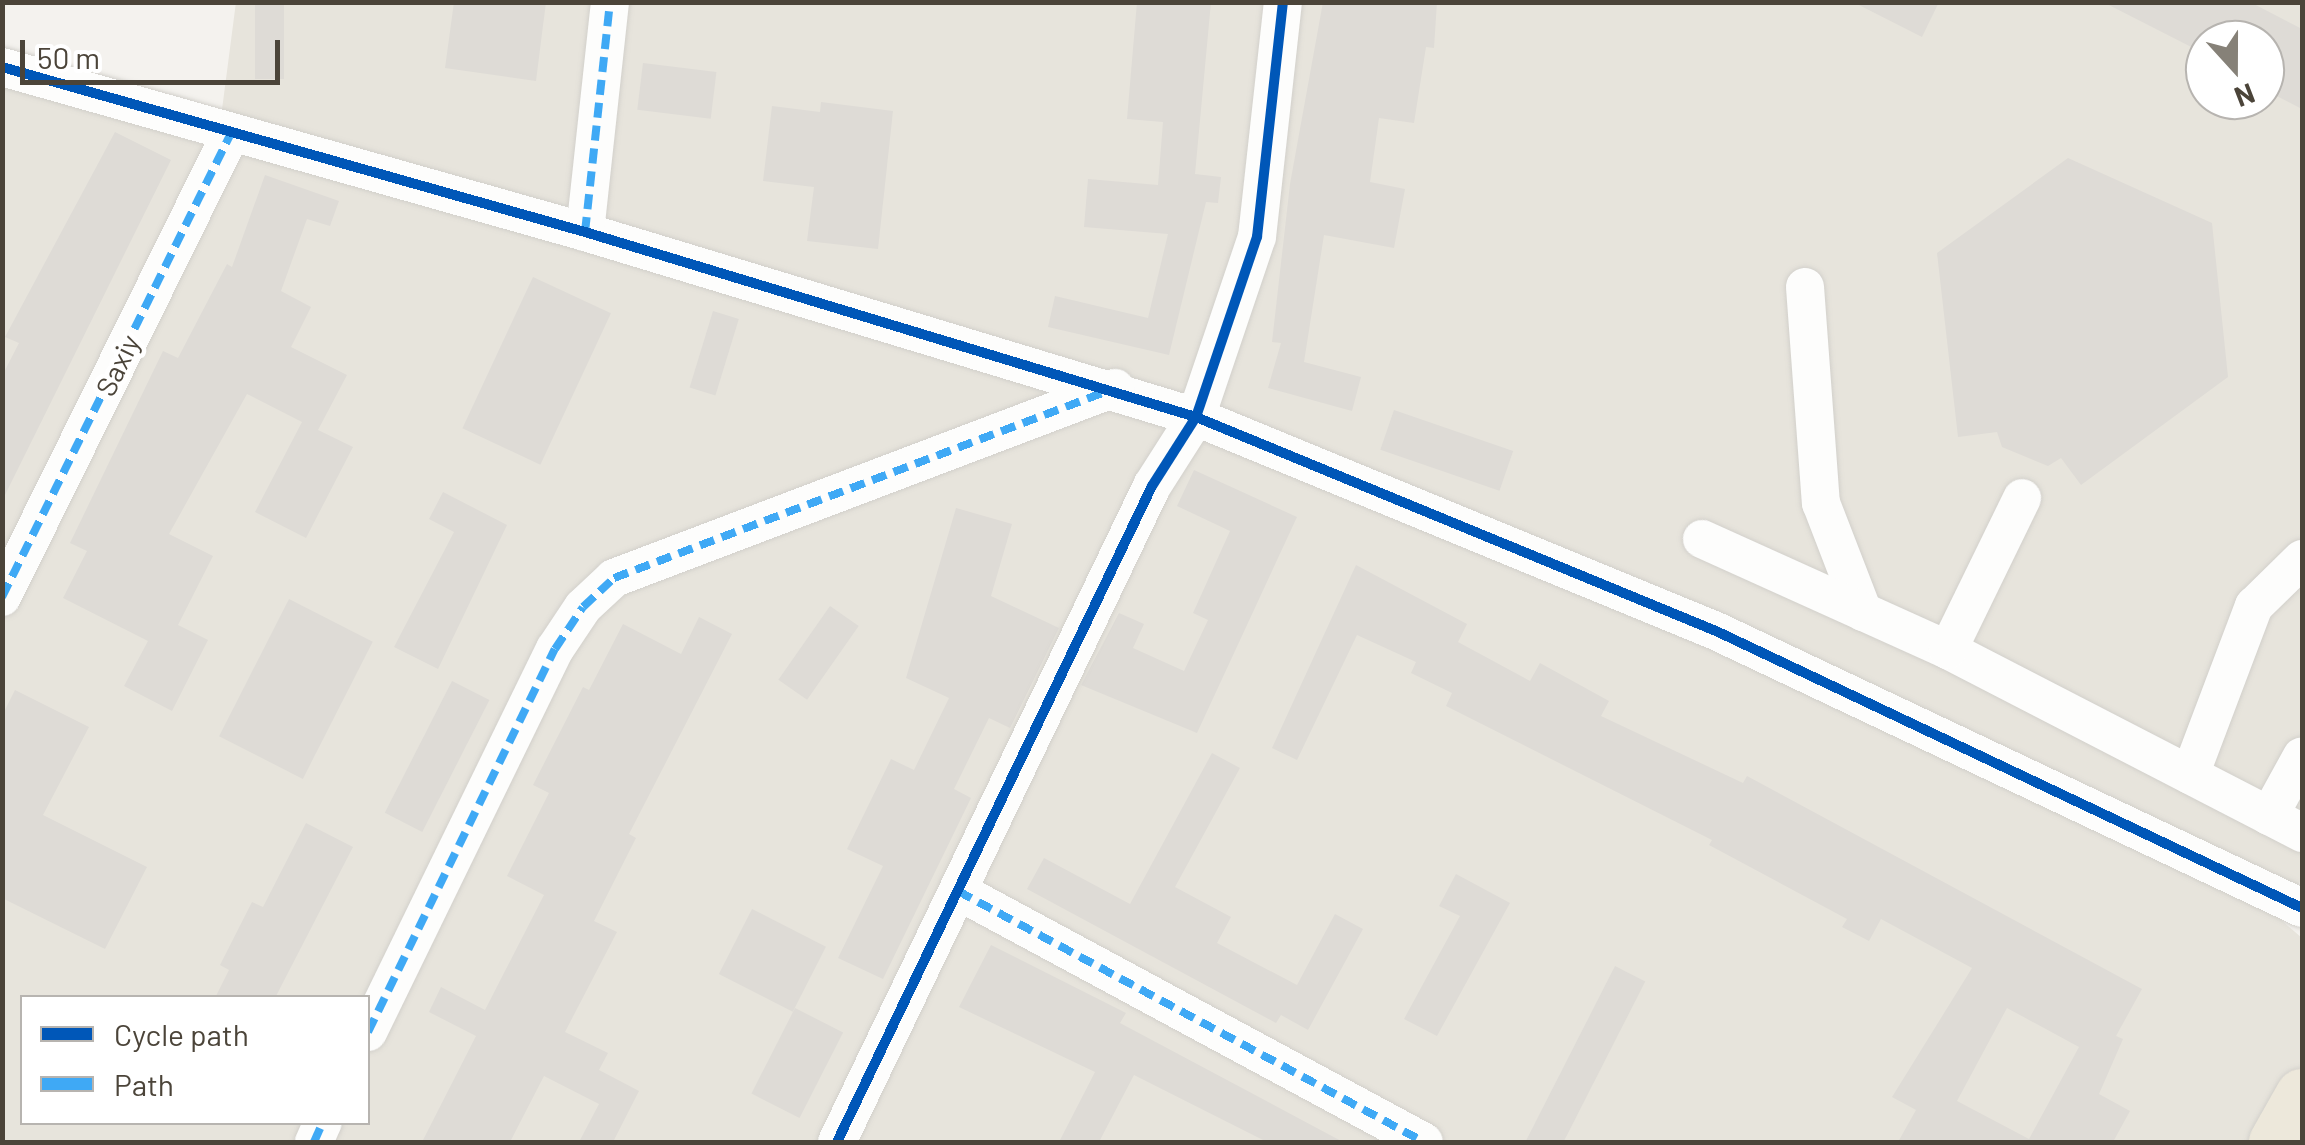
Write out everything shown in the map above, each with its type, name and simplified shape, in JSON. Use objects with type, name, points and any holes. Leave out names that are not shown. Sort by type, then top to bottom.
[{"type":"highway","points":[[2276,1142],[2302,1096]]},
{"type":"street","points":[[585,232],[610,2]]},
{"type":"street","points":[[837,1142],[1152,486],[1196,417],[1257,238],[1284,2]]},
{"type":"street","points":[[2,66],[585,232],[1115,388],[1196,417],[1716,630],[2302,908]]},
{"type":"street","name":"Saxiy","points":[[2,597],[231,133]]},
{"type":"street","points":[[1805,287],[1821,503],[1864,612]]},
{"type":"street","points":[[370,1028],[555,649],[584,607],[614,578],[1115,388]]},
{"type":"street","points":[[1948,650],[2022,498]]},
{"type":"street","points":[[1702,539],[1948,650],[2286,824],[2302,756]]},
{"type":"street","points":[[2190,775],[2254,606],[2302,559]]},
{"type":"street","points":[[958,891],[1424,1142]]},
{"type":"shaded area","points":[[236,2],[2302,3],[2302,878],[2280,919],[2302,938],[2302,1142],[3,1142],[2,86],[217,148]]},
{"type":"building","points":[[255,2],[284,2],[284,79],[255,79]]},
{"type":"building","points":[[454,2],[546,2],[536,81],[445,68]]},
{"type":"building","points":[[1137,2],[1211,2],[1195,174],[1221,177],[1218,203],[1206,202],[1169,355],[1048,327],[1055,296],[1148,318],[1168,234],[1084,227],[1088,179],[1158,185],[1163,122],[1127,119]]},
{"type":"building","points":[[1323,2],[1437,2],[1434,48],[1426,47],[1414,123],[1379,118],[1370,182],[1405,189],[1394,248],[1324,235],[1304,362],[1361,377],[1352,411],[1268,388],[1281,343],[1272,342],[1290,184]]},
{"type":"building","points":[[1853,2],[1939,2],[1922,37]]},
{"type":"building","points":[[2103,2],[2250,2],[2285,20],[2185,20],[2185,44]]},
{"type":"building","points":[[2285,20],[2302,29],[2302,109],[2285,100]]},
{"type":"building","points":[[643,63],[716,72],[711,119],[637,110]]},
{"type":"building","points":[[821,102],[893,111],[878,249],[807,241],[814,187],[763,181],[772,106],[820,112]]},
{"type":"building","points":[[115,132],[171,160],[2,501],[2,376],[19,343],[5,337]]},
{"type":"building","points":[[2068,158],[2212,223],[2228,377],[2081,485],[2061,458],[2048,466],[2002,447],[1997,432],[1958,437],[1937,253]]},
{"type":"building","points":[[265,175],[339,201],[330,226],[307,219],[281,291],[311,307],[291,347],[347,375],[318,430],[353,447],[306,538],[255,512],[302,422],[247,394],[169,534],[213,556],[178,625],[208,640],[172,711],[124,686],[148,641],[63,598],[87,551],[70,543],[163,351],[178,358],[227,264],[232,267]]},
{"type":"building","points":[[533,277],[611,313],[540,465],[462,428]]},
{"type":"building","points":[[713,311],[739,319],[715,395],[690,388]]},
{"type":"building","points":[[1394,410],[1513,451],[1499,491],[1380,450]]},
{"type":"building","points":[[1194,470],[1297,517],[1197,733],[1081,685],[1119,613],[1144,624],[1133,648],[1184,671],[1208,620],[1193,613],[1230,531],[1177,506]]},
{"type":"building","points":[[443,492],[507,525],[438,669],[394,647],[454,532],[429,519]]},
{"type":"building","points":[[956,508],[1012,524],[991,596],[1059,628],[1010,728],[989,718],[954,789],[971,798],[883,979],[838,958],[883,866],[847,849],[891,759],[914,770],[949,698],[906,678]]},
{"type":"building","points":[[1356,565],[1467,624],[1458,642],[1530,681],[1540,663],[1609,701],[1601,716],[1743,783],[1747,776],[2142,989],[2116,1036],[2123,1039],[2099,1094],[2130,1111],[2113,1142],[1898,1142],[1916,1110],[1892,1097],[1972,968],[1881,919],[1869,941],[1842,927],[1847,919],[1709,845],[1712,840],[1446,706],[1452,693],[1411,673],[1416,662],[1357,635],[1297,760],[1272,748]],"holes":[[[2007,1008],[2079,1047],[2029,1139],[1957,1101]]]},
{"type":"building","points":[[289,599],[373,642],[303,779],[219,736]]},
{"type":"building","points":[[830,606],[859,626],[807,700],[778,680]]},
{"type":"building","points":[[699,617],[732,634],[629,834],[636,838],[594,921],[617,932],[565,1032],[608,1053],[599,1070],[639,1091],[613,1142],[579,1142],[599,1104],[544,1076],[510,1142],[422,1142],[476,1036],[429,1012],[441,987],[485,1010],[544,895],[507,876],[549,793],[533,785],[583,687],[589,690],[623,624],[681,654]]},
{"type":"building","points":[[452,681],[489,700],[422,832],[385,813]]},
{"type":"building","points":[[15,690],[89,727],[43,815],[147,867],[105,949],[2,898],[2,716]]},
{"type":"building","points":[[1212,753],[1240,768],[1175,887],[1231,917],[1217,943],[1297,985],[1335,914],[1363,929],[1308,1030],[1281,1015],[1276,1023],[1027,889],[1044,858],[1130,904]]},
{"type":"building","points":[[306,823],[353,847],[277,995],[216,995],[229,970],[220,965],[252,902],[263,907]]},
{"type":"building","points":[[1456,874],[1510,903],[1437,1036],[1404,1019],[1460,916],[1439,906]]},
{"type":"building","points":[[752,909],[826,947],[793,1012],[719,974]]},
{"type":"building","points":[[991,945],[1126,1013],[1120,1023],[1343,1142],[1267,1142],[1134,1075],[1099,1142],[1059,1142],[1095,1072],[959,1007]]},
{"type":"building","points":[[1615,966],[1645,981],[1563,1142],[1525,1142]]},
{"type":"building","points":[[795,1008],[843,1033],[800,1118],[751,1094]]},
{"type":"marked path","points":[[585,232],[610,2]]},
{"type":"marked path","points":[[2,597],[231,133]]},
{"type":"marked path","points":[[370,1028],[555,649],[583,607],[614,578],[1105,392]]},
{"type":"marked path","points":[[958,891],[1424,1142]]},
{"type":"marked path","points":[[314,1142],[322,1125]]},
{"type":"cycle path","points":[[837,1142],[1152,486],[1196,417],[1257,237],[1283,2]]},
{"type":"cycle path","points":[[2,67],[585,232],[1196,417],[1716,631],[2302,908]]}]
